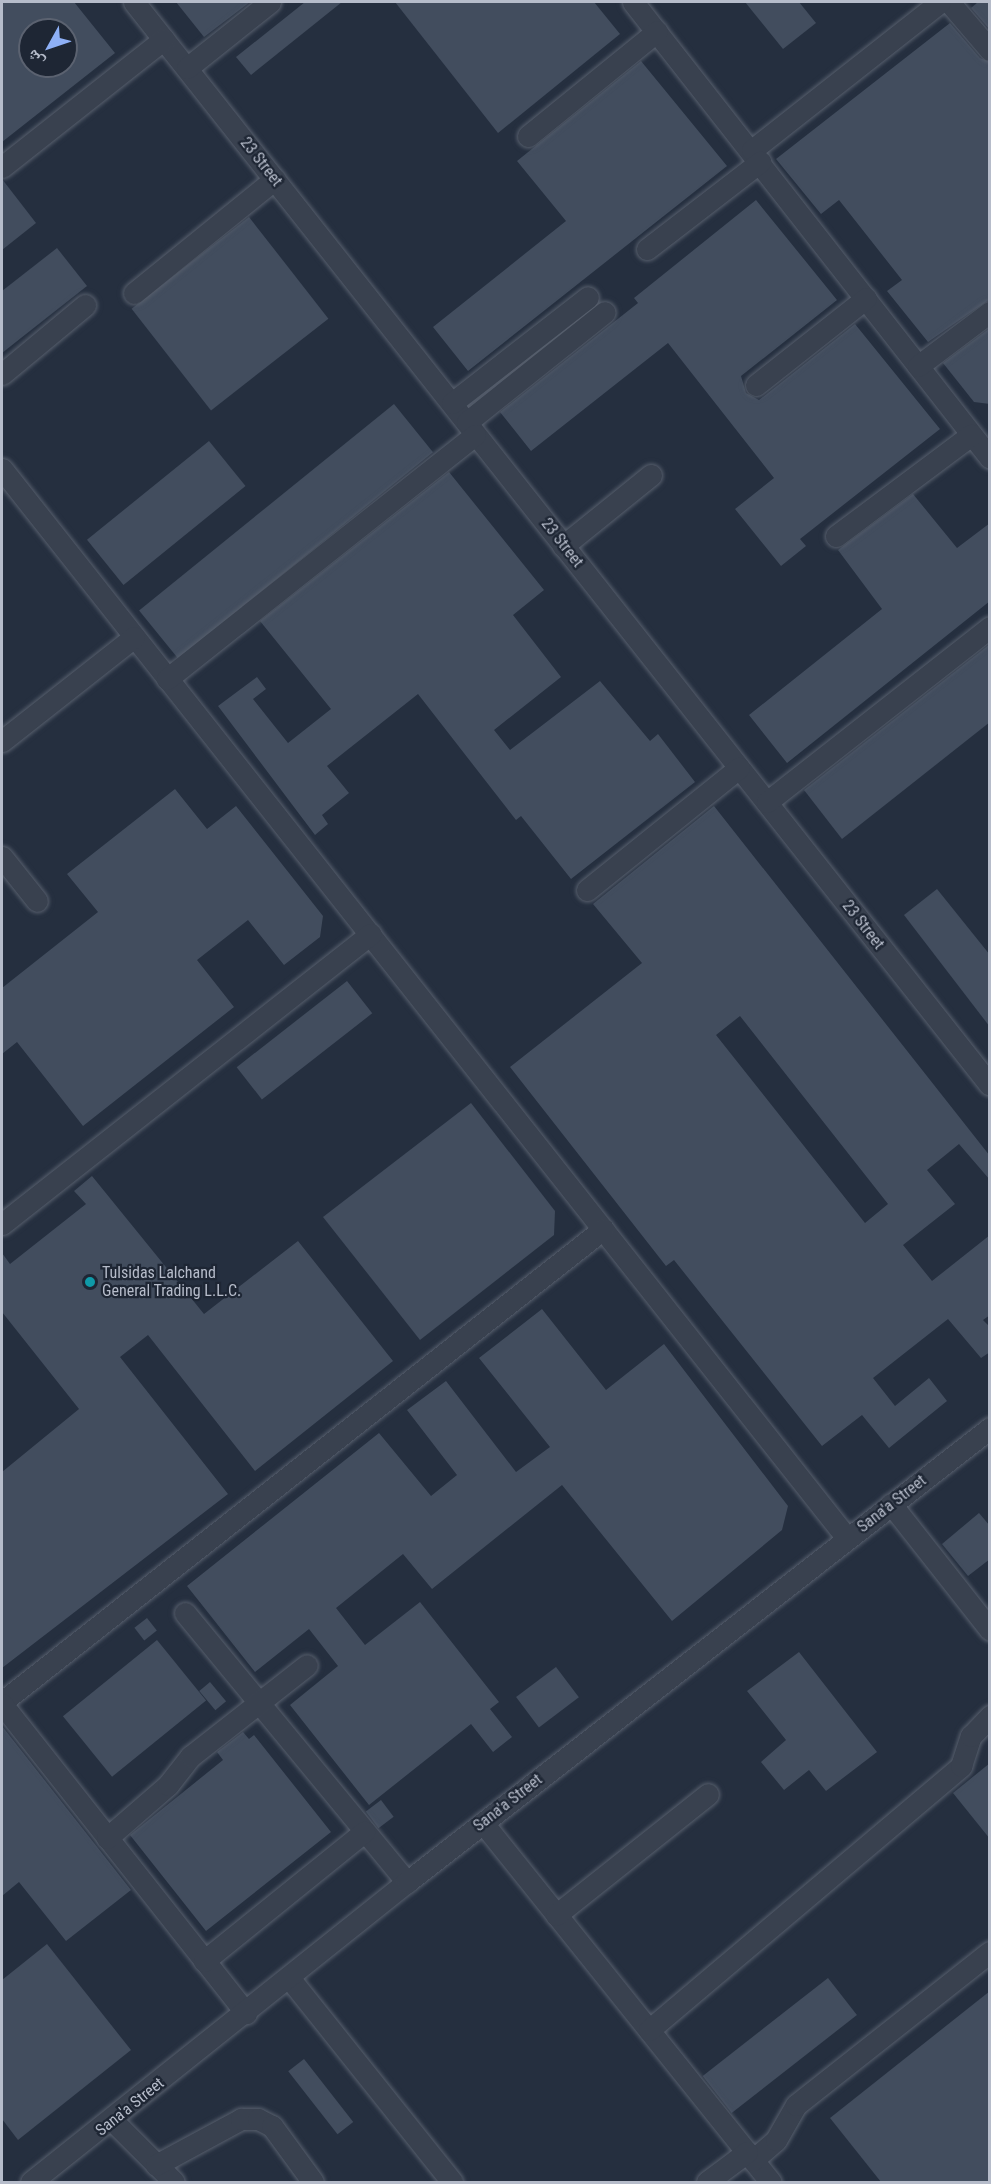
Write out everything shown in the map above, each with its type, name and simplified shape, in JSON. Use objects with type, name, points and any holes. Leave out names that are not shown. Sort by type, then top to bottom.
[{"type":"street","name":"23 Street","points":[[134,2],[990,1085]]},
{"type":"street","points":[[187,68],[270,2]]},
{"type":"street","points":[[633,2],[756,156],[918,366],[983,445],[836,536]]},
{"type":"street","points":[[647,249],[940,2]]},
{"type":"street","points":[[949,2],[990,50]]},
{"type":"street","points":[[528,136],[657,31]]},
{"type":"street","points":[[2,167],[164,39]]},
{"type":"street","points":[[134,292],[274,179]]},
{"type":"street","points":[[452,403],[588,297]]},
{"type":"street","points":[[756,385],[866,298]]},
{"type":"street","points":[[2,374],[85,305]]},
{"type":"street","points":[[167,679],[471,429],[605,312]]},
{"type":"street","points":[[918,366],[990,312]]},
{"type":"street","points":[[2,469],[847,1538]]},
{"type":"street","points":[[563,546],[651,475]]},
{"type":"street","points":[[767,802],[990,627]]},
{"type":"street","points":[[2,741],[134,637]]},
{"type":"street","points":[[587,890],[739,768]]},
{"type":"street","points":[[2,857],[37,901]]},
{"type":"street","points":[[2,1224],[370,934]]},
{"type":"street","points":[[246,2013],[2,1703],[603,1229]]},
{"type":"street","name":"Sana'a Street","points":[[32,2182],[113,2121],[407,1882],[990,1428]]},
{"type":"street","points":[[891,1504],[990,1630]]},
{"type":"street","points":[[185,1613],[407,1882]]},
{"type":"street","points":[[107,1838],[168,1785],[190,1756],[307,1665]]},
{"type":"street","points":[[649,2030],[961,1766],[971,1736],[990,1716]]},
{"type":"street","points":[[556,1915],[708,1794]]},
{"type":"street","points":[[483,1823],[771,2182]]},
{"type":"street","points":[[204,1961],[364,1832]]},
{"type":"street","points":[[707,2182],[776,2139],[796,2105],[990,1952]]},
{"type":"street","points":[[290,1979],[452,2182]]},
{"type":"street","points":[[156,2165],[241,2119],[258,2119],[272,2126],[313,2182]]},
{"type":"street","points":[[113,2121],[174,2182]]},
{"type":"building","points":[[2,2],[74,2],[115,53],[2,142]]},
{"type":"building","points":[[176,2],[250,2],[204,37]]},
{"type":"building","points":[[305,2],[342,2],[251,75],[236,57]]},
{"type":"building","points":[[395,2],[594,2],[620,34],[498,133]]},
{"type":"building","points":[[745,2],[799,2],[816,23],[783,49]]},
{"type":"building","points":[[978,2],[990,2],[990,30],[971,8]]},
{"type":"building","points":[[950,23],[980,58],[990,62],[990,299],[928,342],[887,291],[902,280],[839,200],[821,214],[776,159]]},
{"type":"building","points":[[641,61],[727,166],[468,371],[433,327],[566,221],[517,161]]},
{"type":"building","points":[[2,179],[36,223],[2,250]]},
{"type":"building","points":[[756,200],[837,300],[741,376],[746,393],[759,400],[855,324],[940,429],[800,539],[806,546],[781,566],[735,509],[774,478],[668,343],[531,451],[500,412],[638,303],[634,298]]},
{"type":"building","points":[[249,217],[328,319],[211,410],[132,309]]},
{"type":"building","points":[[57,248],[87,286],[2,353],[2,291]]},
{"type":"building","points":[[990,328],[990,404],[974,402],[943,363]]},
{"type":"building","points":[[394,404],[433,452],[178,659],[139,610]]},
{"type":"building","points":[[209,441],[246,486],[123,585],[87,540]]},
{"type":"building","points":[[449,472],[544,590],[513,615],[561,677],[494,730],[510,750],[600,681],[650,741],[658,734],[695,782],[571,879],[521,816],[516,820],[418,694],[327,766],[349,793],[322,815],[328,824],[315,835],[218,706],[257,677],[266,689],[253,699],[288,743],[331,709],[260,621]]},
{"type":"building","points":[[913,494],[957,548],[990,523],[990,601],[787,763],[749,715],[882,609],[838,550]]},
{"type":"building","points":[[990,644],[990,722],[842,839],[804,790]]},
{"type":"building","points":[[175,789],[207,829],[236,806],[323,916],[320,937],[284,965],[248,920],[197,960],[234,1007],[83,1126],[17,1042],[2,1054],[2,988],[98,912],[67,874]]},
{"type":"building","points":[[714,806],[990,1156],[990,1180],[959,1144],[927,1170],[955,1204],[903,1245],[932,1281],[990,1235],[990,1315],[983,1320],[990,1327],[990,1352],[981,1358],[948,1319],[873,1378],[895,1406],[929,1378],[947,1401],[889,1448],[862,1415],[822,1446],[674,1260],[666,1266],[510,1067],[642,963],[593,904]],"holes":[[[740,1016],[888,1204],[865,1223],[716,1035]]]},
{"type":"building","points":[[937,889],[990,955],[990,1027],[904,915]]},
{"type":"building","points":[[347,981],[372,1013],[262,1100],[237,1067]]},
{"type":"building","points":[[471,1103],[555,1211],[554,1235],[420,1340],[323,1217]]},
{"type":"building","points":[[92,1176],[204,1314],[298,1241],[393,1361],[255,1471],[148,1335],[120,1357],[228,1494],[2,1668],[2,1472],[79,1409],[2,1312],[2,1253],[10,1264],[86,1204],[74,1191]]},
{"type":"building","points":[[542,1309],[606,1390],[664,1344],[788,1506],[782,1530],[672,1621],[562,1485],[432,1589],[403,1554],[336,1608],[365,1645],[420,1602],[499,1702],[490,1709],[512,1737],[493,1752],[471,1724],[369,1805],[290,1705],[338,1666],[309,1629],[255,1672],[187,1586],[379,1433],[431,1496],[457,1475],[407,1410],[446,1381],[516,1472],[550,1447],[479,1358]]},
{"type":"building","points":[[979,1513],[990,1526],[990,1559],[968,1576],[942,1544]]},
{"type":"building","points":[[147,1618],[157,1631],[144,1640],[134,1628]]},
{"type":"building","points":[[157,1640],[206,1701],[112,1777],[63,1716]]},
{"type":"building","points":[[799,1652],[877,1752],[826,1791],[809,1770],[784,1790],[761,1762],[786,1740],[747,1691]]},
{"type":"building","points":[[556,1667],[579,1697],[539,1727],[516,1697]]},
{"type":"building","points":[[210,1682],[226,1701],[215,1710],[199,1691]]},
{"type":"building","points":[[2,1726],[131,1890],[66,1941],[19,1882],[2,1896]]},
{"type":"building","points":[[243,1732],[249,1739],[254,1735],[331,1832],[206,1931],[130,1835],[223,1760],[217,1752]]},
{"type":"building","points":[[990,1763],[990,1839],[953,1793]]},
{"type":"building","points":[[381,1800],[394,1817],[378,1828],[366,1811]]},
{"type":"building","points":[[47,1944],[131,2050],[18,2140],[2,2119],[2,1980]]},
{"type":"building","points":[[828,1978],[857,2015],[732,2113],[703,2076]]},
{"type":"building","points":[[990,1991],[990,2182],[881,2182],[830,2118]]},
{"type":"building","points":[[304,2059],[353,2122],[337,2134],[288,2071]]},
{"type":"place","name":"Tulsidas Lalchand General Trading L.L.C.","points":[[90,1282]]}]
